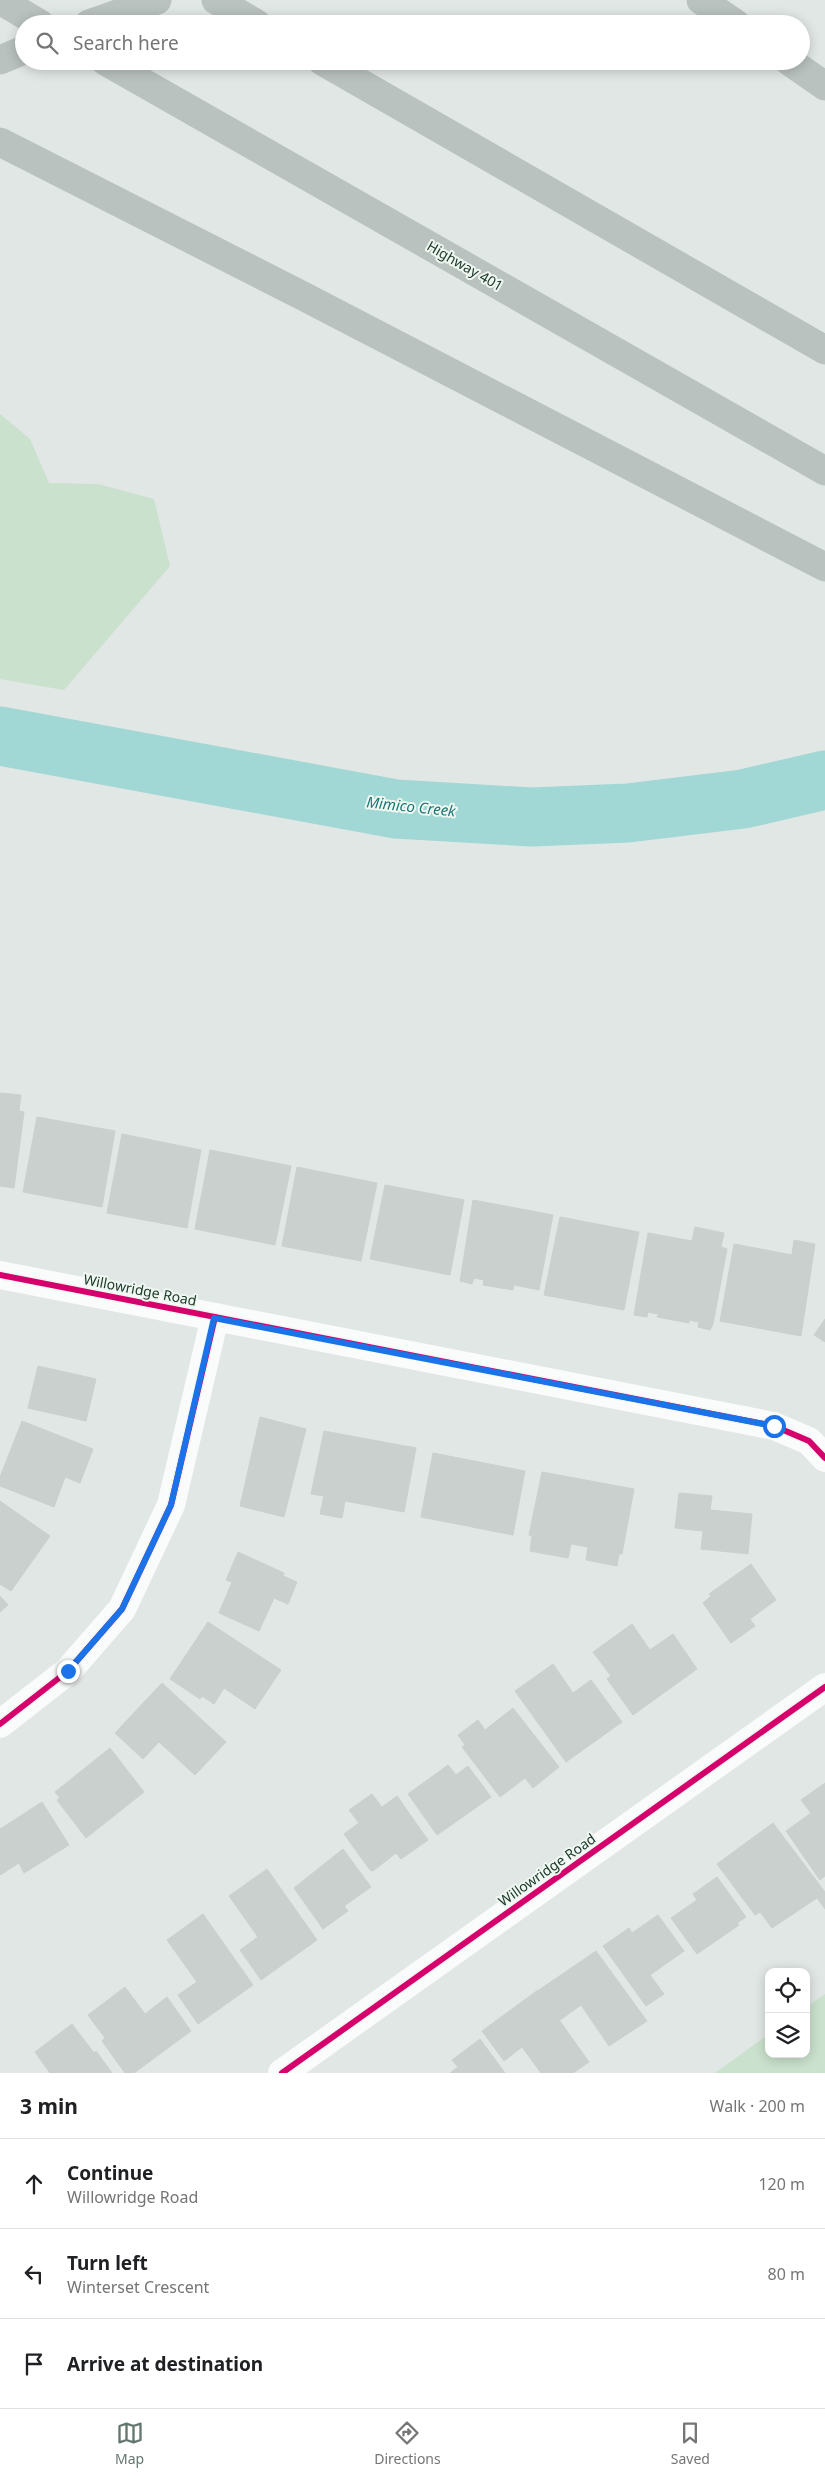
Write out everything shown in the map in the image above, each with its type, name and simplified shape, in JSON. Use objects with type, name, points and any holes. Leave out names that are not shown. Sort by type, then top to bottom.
[{"type":"highway","points":[[0,0],[25,15]]},
{"type":"highway","points":[[114,15],[157,0]]},
{"type":"highway","points":[[216,0],[242,15]]},
{"type":"highway","points":[[701,0],[723,15]]},
{"type":"highway","points":[[0,60],[15,54]]},
{"type":"highway","name":"Highway 401","points":[[120,70],[825,471]]},
{"type":"highway","points":[[338,70],[825,350]]},
{"type":"highway","points":[[803,70],[825,86]]},
{"type":"highway","points":[[0,142],[825,567]]},
{"type":"street","name":"Willowridge Road","points":[[0,1275],[774,1426],[809,1441],[825,1458]]},
{"type":"street","points":[[0,1724],[68,1671],[122,1609],[171,1505],[214,1318]]},
{"type":"street","name":"Willowridge Road","points":[[282,2073],[825,1687]]},
{"type":"green space","points":[[0,414],[30,439],[49,483],[98,484],[154,499],[170,566],[64,690],[0,679]]},
{"type":"green space","points":[[825,1994],[825,2073],[715,2073],[765,2037],[765,2058],[810,2058],[810,2004]]},
{"type":"building","points":[[0,1093],[21,1095],[19,1111],[24,1112],[14,1188],[0,1186]]},
{"type":"building","points":[[37,1117],[115,1131],[102,1207],[23,1192]]},
{"type":"building","points":[[122,1134],[201,1150],[187,1228],[107,1213]]},
{"type":"building","points":[[210,1150],[291,1166],[275,1245],[195,1229]]},
{"type":"building","points":[[297,1167],[377,1183],[361,1261],[282,1246]]},
{"type":"building","points":[[385,1185],[464,1200],[450,1275],[370,1259]]},
{"type":"building","points":[[473,1200],[553,1215],[539,1290],[514,1285],[513,1290],[483,1285],[484,1280],[474,1278],[472,1284],[460,1281]]},
{"type":"building","points":[[560,1217],[639,1232],[624,1310],[544,1295]]},
{"type":"building","points":[[695,1227],[724,1233],[721,1247],[727,1249],[713,1324],[710,1330],[698,1327],[699,1322],[689,1320],[689,1323],[657,1317],[659,1314],[648,1312],[647,1317],[634,1315],[648,1233],[692,1241]]},
{"type":"building","points":[[794,1240],[815,1244],[801,1336],[720,1321],[734,1244],[792,1255]]},
{"type":"building","points":[[825,1319],[825,1342],[814,1335]]},
{"type":"building","points":[[38,1366],[96,1379],[86,1421],[28,1408]]},
{"type":"building","points":[[260,1417],[306,1429],[284,1517],[240,1506]]},
{"type":"building","points":[[22,1421],[93,1449],[80,1483],[65,1477],[54,1507],[0,1486],[0,1477]]},
{"type":"building","points":[[324,1431],[416,1448],[404,1512],[345,1501],[342,1518],[320,1514],[324,1496],[311,1494]]},
{"type":"building","points":[[433,1453],[525,1471],[513,1535],[421,1517]]},
{"type":"building","points":[[542,1472],[634,1489],[622,1554],[619,1554],[617,1566],[586,1560],[588,1547],[571,1544],[568,1558],[530,1551],[532,1536],[529,1535]]},
{"type":"building","points":[[679,1493],[712,1496],[710,1510],[752,1514],[748,1554],[701,1549],[703,1531],[675,1528]]},
{"type":"building","points":[[0,1501],[50,1536],[11,1591],[0,1584]]},
{"type":"building","points":[[238,1552],[284,1573],[283,1576],[297,1582],[288,1604],[274,1598],[259,1631],[219,1613],[232,1582],[226,1580]]},
{"type":"building","points":[[751,1564],[776,1600],[750,1619],[755,1626],[731,1643],[703,1603],[711,1596],[709,1594]]},
{"type":"building","points":[[0,1596],[8,1605],[0,1612]]},
{"type":"building","points":[[208,1622],[281,1670],[255,1709],[224,1688],[214,1704],[202,1696],[200,1699],[170,1679]]},
{"type":"building","points":[[632,1624],[650,1650],[673,1634],[697,1669],[633,1715],[607,1679],[611,1676],[593,1652]]},
{"type":"building","points":[[553,1664],[573,1693],[591,1680],[622,1722],[566,1762],[515,1691]]},
{"type":"building","points":[[162,1683],[226,1742],[195,1775],[159,1742],[143,1759],[115,1733]]},
{"type":"building","points":[[513,1708],[559,1767],[533,1788],[525,1778],[500,1797],[462,1747],[465,1745],[458,1735],[478,1720],[485,1730]]},
{"type":"building","points":[[110,1748],[144,1792],[86,1838],[57,1800],[60,1798],[55,1792]]},
{"type":"building","points":[[448,1765],[456,1775],[468,1766],[491,1797],[437,1835],[408,1794]]},
{"type":"building","points":[[825,1783],[825,1876],[820,1880],[786,1831],[811,1813],[801,1800]]},
{"type":"building","points":[[372,1794],[382,1807],[397,1796],[428,1840],[401,1859],[396,1853],[373,1871],[370,1870],[344,1834],[359,1823],[349,1810]]},
{"type":"building","points":[[42,1802],[69,1845],[24,1873],[19,1863],[0,1875],[0,1829]]},
{"type":"building","points":[[773,1823],[825,1892],[825,1909],[817,1898],[772,1928],[760,1912],[755,1915],[717,1864]]},
{"type":"building","points":[[343,1849],[371,1887],[344,1906],[348,1911],[323,1929],[294,1888]]},
{"type":"building","points":[[267,1869],[317,1940],[261,1980],[240,1950],[258,1937],[229,1896]]},
{"type":"building","points":[[717,1877],[746,1917],[737,1923],[739,1925],[697,1954],[671,1918],[697,1900],[693,1894]]},
{"type":"building","points":[[203,1914],[253,1985],[198,2024],[178,1995],[197,1982],[167,1940]]},
{"type":"building","points":[[658,1915],[684,1951],[650,1975],[664,1994],[646,2006],[603,1946],[629,1928],[632,1933]]},
{"type":"building","points":[[596,1951],[647,2021],[609,2046],[581,2005],[560,2020],[539,1990]]},
{"type":"building","points":[[125,1987],[145,2014],[167,1997],[191,2031],[134,2073],[125,2073],[102,2041],[105,2038],[88,2015]]},
{"type":"building","points":[[538,1990],[589,2062],[573,2073],[541,2073],[522,2047],[504,2061],[482,2031]]},
{"type":"building","points":[[72,2024],[94,2053],[96,2051],[112,2073],[50,2073],[35,2052]]},
{"type":"building","points":[[480,2039],[505,2073],[450,2073],[458,2067],[452,2060]]},
{"type":"waterway","name":"Mimico Creek","points":[[0,736],[396,809],[532,817],[628,813],[743,799],[825,780]]},
{"type":"waterway","points":[[628,813],[653,833]]},
{"type":"cycle path","points":[[0,1275],[774,1426],[809,1441],[825,1458]]},
{"type":"cycle path","points":[[0,1724],[68,1671],[122,1609],[171,1505],[215,1317]]},
{"type":"cycle path","points":[[282,2073],[825,1687]]},
{"type":"route","points":[[68,1671],[122,1609],[171,1505],[214,1318],[774,1426]]}]
